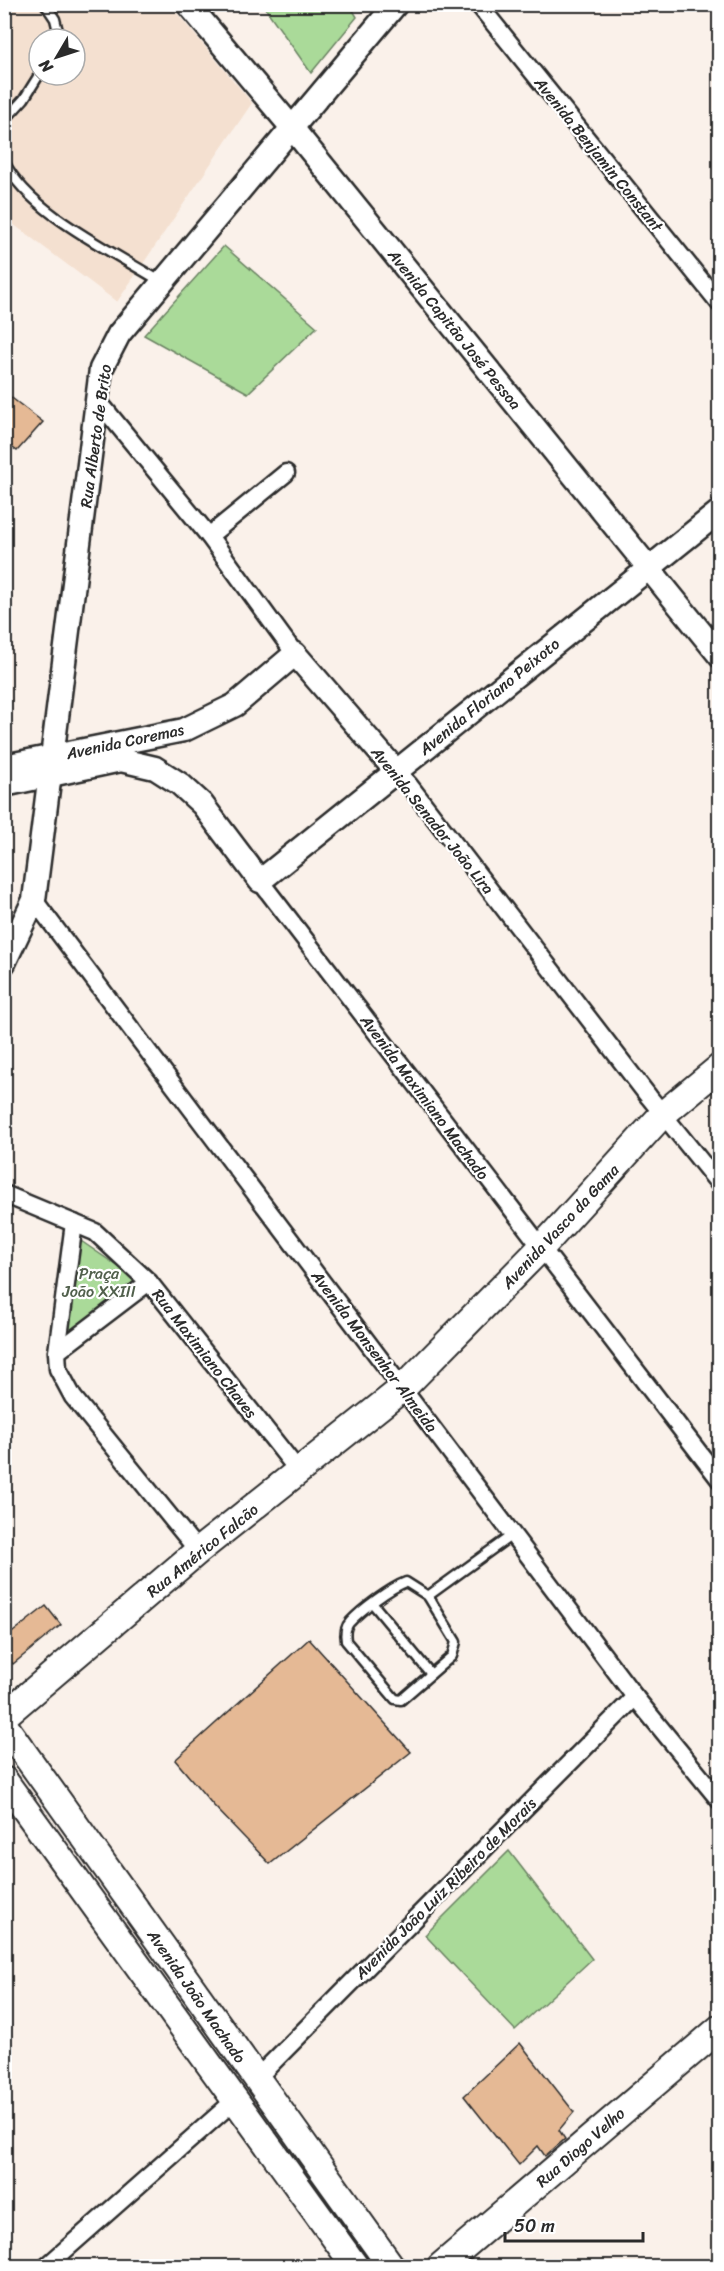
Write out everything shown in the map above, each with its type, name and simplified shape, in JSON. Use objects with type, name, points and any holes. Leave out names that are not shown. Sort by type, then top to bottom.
[{"type":"main road","name":"Avenida Vasco da Gama","points":[[403,1388],[541,1248],[662,1115],[720,1067]]},
{"type":"main road","name":"Rua Américo Falcão","points":[[4,1716],[198,1551],[300,1473],[403,1388]]},
{"type":"main road","name":"Avenida João Machado","points":[[4,1725],[391,2266]]},
{"type":"main road","name":"Avenida João Machado","points":[[4,1780],[355,2266]]},
{"type":"main road","name":"Rua Diogo Velho","points":[[441,2266],[720,2028]]},
{"type":"street","name":"Avenida Capitão José Pessoa","points":[[188,4],[293,129],[720,656]]},
{"type":"street","name":"Rua Alberto de Brito","points":[[4,963],[34,900],[99,402],[101,369],[107,352],[119,334],[396,4]]},
{"type":"street","name":"Avenida Benjamin Constant","points":[[478,4],[720,304]]},
{"type":"street","name":"Avenida Senador João Lira","points":[[99,402],[209,536],[295,654],[409,785],[662,1115],[720,1185]]},
{"type":"street","points":[[209,536],[286,473]]},
{"type":"street","name":"Avenida Floriano Peixoto","points":[[260,881],[720,511]]},
{"type":"street","name":"Avenida Coremas","points":[[4,785],[50,766],[184,730],[209,720],[234,705],[295,654]]},
{"type":"street","name":"Avenida Maximiano Machado","points":[[102,763],[121,760],[155,768],[169,775],[202,804],[720,1480]]},
{"type":"street","name":"Avenida Coremas","points":[[4,766],[102,763]]},
{"type":"street","name":"Avenida Monsenhor Almeida","points":[[34,900],[634,1697],[720,1801]]},
{"type":"street","name":"Rua Maximiano Chaves","points":[[4,1194],[95,1232],[149,1282],[300,1473]]},
{"type":"street","points":[[74,1223],[57,1352],[58,1369],[73,1397],[198,1551]]},
{"type":"street","points":[[57,1352],[149,1282]]},
{"type":"street","name":"Avenida João Luiz Ribeiro de Morais","points":[[256,2079],[634,1697]]},
{"type":"street","points":[[46,2266],[234,2101]]},
{"type":"lane","points":[[45,4],[55,19],[57,27]]},
{"type":"lane","points":[[4,121],[32,87]]},
{"type":"lane","points":[[4,161],[10,173],[37,205],[163,283]]},
{"type":"lane","points":[[428,1596],[512,1534]]},
{"type":"lane","points":[[406,1582],[428,1596],[456,1642],[452,1656],[401,1700],[395,1699],[346,1641],[348,1624],[396,1586],[406,1582]]},
{"type":"lane","points":[[373,1604],[431,1674]]},
{"type":"shaded area","points":[[4,5],[170,5],[252,103],[117,302],[5,218]]},
{"type":"green space","points":[[263,5],[350,5],[357,17],[311,73]]},
{"type":"green space","points":[[224,246],[317,327],[248,393],[144,335]]},
{"type":"green space","name":"Praça João XXIII","points":[[78,1239],[141,1282],[67,1335]]},
{"type":"green space","points":[[509,1851],[592,1959],[515,2030],[425,1935]]},
{"type":"building","points":[[4,392],[43,422],[17,451],[4,441]]},
{"type":"building","points":[[46,1606],[61,1625],[13,1664],[4,1654],[4,1639]]},
{"type":"building","points":[[309,1639],[411,1752],[270,1864],[214,1806],[175,1760]]},
{"type":"building","points":[[520,2043],[574,2112],[559,2130],[565,2139],[545,2156],[538,2146],[519,2165],[464,2096]]}]
